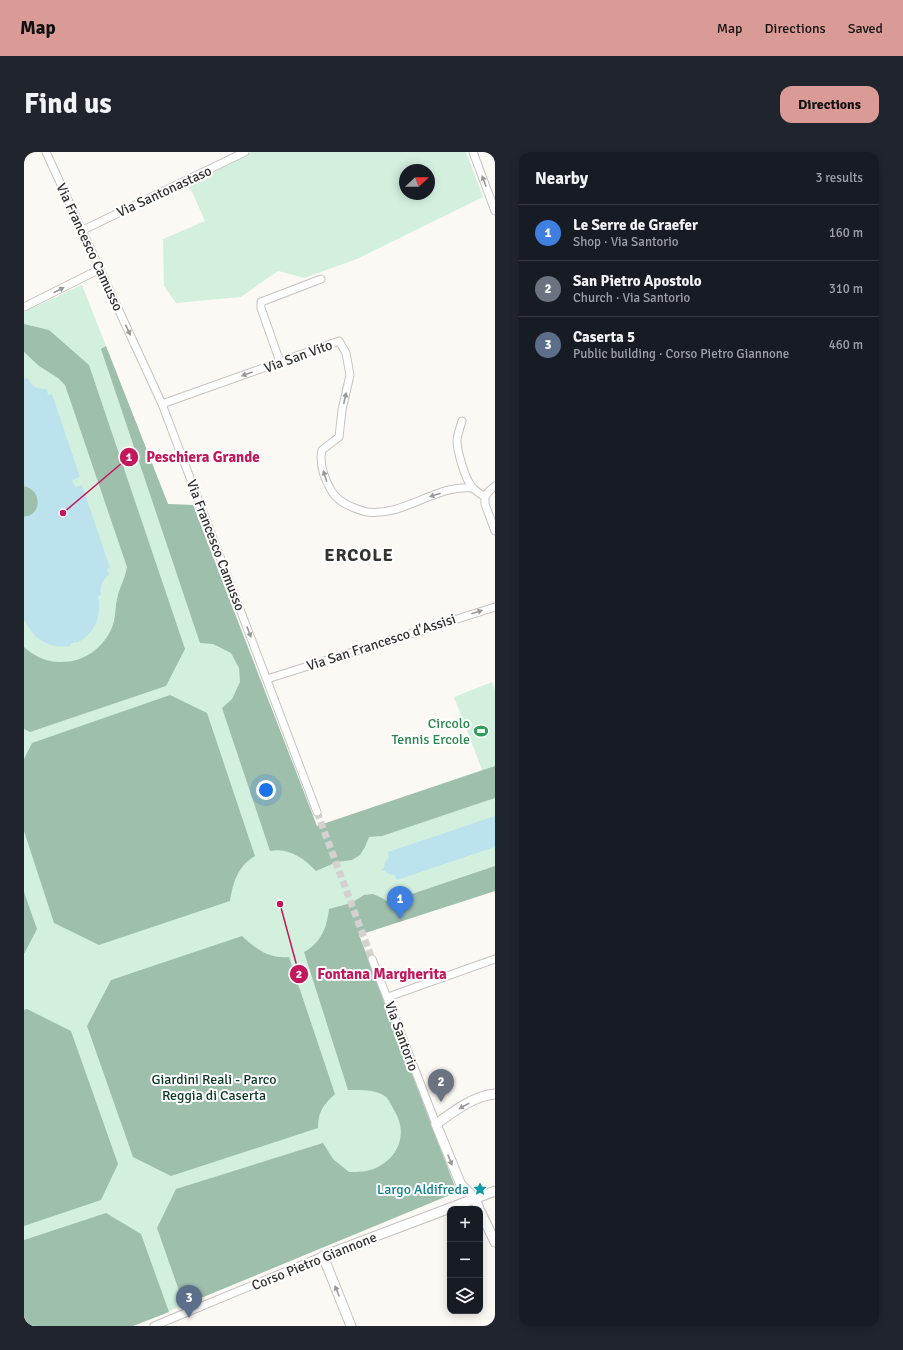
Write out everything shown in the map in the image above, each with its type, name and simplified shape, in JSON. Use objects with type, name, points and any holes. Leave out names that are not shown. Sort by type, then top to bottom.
[{"type":"street","name":"Via Francesco Camusso","points":[[46,152],[162,404],[317,812]]},
{"type":"street","name":"Via Santonastaso","points":[[83,230],[245,152]]},
{"type":"street","points":[[473,152],[495,211]]},
{"type":"street","points":[[24,307],[100,269]]},
{"type":"street","points":[[280,362],[261,308],[261,302],[321,279]]},
{"type":"street","name":"Via San Vito","points":[[162,404],[339,341],[346,353],[350,375],[342,410],[339,437],[322,450],[320,460],[326,482],[334,496],[345,504],[365,512],[380,513],[401,508],[451,490],[464,487],[473,488]]},
{"type":"street","points":[[462,421],[457,438],[458,447],[469,482],[473,488],[485,497]]},
{"type":"street","points":[[495,486],[489,490],[485,497],[495,531]]},
{"type":"street","name":"Via San Francesco d'Assisi","points":[[267,679],[495,607]]},
{"type":"street","name":"Via Santorio","points":[[372,959],[461,1185],[475,1198]]},
{"type":"street","points":[[388,998],[495,959]]},
{"type":"street","points":[[436,1124],[466,1104],[495,1094]]},
{"type":"street","points":[[478,1206],[475,1198],[495,1191]]},
{"type":"street","name":"Corso Pietro Giannone","points":[[154,1326],[169,1323],[323,1256],[475,1198]]},
{"type":"street","points":[[483,1216],[495,1242]]},
{"type":"street","points":[[323,1256],[351,1326]]},
{"type":"green space","points":[[251,152],[466,152],[483,197],[357,259],[304,278],[278,271],[241,297],[176,303],[164,286],[163,239],[205,221],[189,185]]},
{"type":"green space","name":"Giardini Reali - Parco Reggia di Caserta","points":[[82,285],[168,504],[193,505],[317,826],[482,770],[454,697],[492,682],[495,690],[495,891],[359,935],[457,1192],[133,1326],[24,1326],[24,312]]},
{"type":"green space","points":[[24,324],[49,330],[89,365],[185,649],[166,686],[30,732],[24,729],[24,647],[40,658],[55,662],[69,662],[86,656],[94,651],[107,638],[111,630],[115,618],[118,595],[127,567],[65,385],[58,378],[39,366],[24,352]]},
{"type":"green space","points":[[106,346],[168,504],[193,505],[317,826],[495,766],[495,798],[382,836],[369,837],[360,855],[352,860],[337,862],[316,871],[301,858],[289,852],[277,850],[270,851],[222,708],[232,699],[240,682],[239,668],[231,653],[213,644],[200,643],[101,349]]},
{"type":"green space","points":[[24,486],[30,488],[34,492],[38,502],[35,512],[24,517]]},
{"type":"green space","points":[[170,695],[207,713],[255,856],[244,865],[237,875],[230,901],[99,945],[54,923],[24,831],[24,759],[32,743]]},
{"type":"green space","points":[[495,866],[495,891],[359,935],[457,1192],[184,1305],[157,1228],[176,1189],[323,1143],[333,1159],[349,1172],[366,1171],[376,1168],[384,1163],[396,1151],[399,1143],[401,1135],[398,1118],[386,1097],[373,1091],[348,1090],[304,952],[315,944],[322,934],[327,922],[329,909],[351,903],[364,895],[373,894],[391,904],[403,897]]},
{"type":"green space","points":[[24,892],[37,929],[24,954]]},
{"type":"green space","points":[[242,936],[252,945],[269,955],[289,957],[335,1094],[327,1102],[320,1113],[318,1128],[171,1176],[133,1157],[87,1026],[111,980]]},
{"type":"green space","points":[[27,1009],[71,1031],[118,1164],[101,1200],[24,1226],[24,1010]]},
{"type":"green space","points":[[106,1213],[141,1234],[169,1312],[133,1326],[24,1326],[24,1240]]},
{"type":"water","points":[[28,378],[31,384],[35,387],[47,389],[48,395],[52,394],[80,477],[72,480],[75,487],[82,485],[110,568],[107,569],[109,575],[102,584],[101,595],[98,596],[99,611],[96,624],[83,639],[77,643],[70,644],[70,646],[56,646],[43,642],[33,633],[24,621],[24,517],[35,512],[38,502],[34,492],[30,488],[24,486],[24,379]]},
{"type":"water","points":[[495,816],[495,847],[397,880],[395,875],[389,874],[384,870],[382,871],[381,869],[384,868],[385,862],[389,858],[388,852]]},
{"type":"tunnel","points":[[317,812],[372,959]]},
{"type":"place","name":"Peschiera Grande","points":[[63,513]]},
{"type":"place","name":"Circolo Tennis Ercole","points":[[481,731]]},
{"type":"place","name":"Fontana Margherita","points":[[280,904]]},
{"type":"place","name":"Le Serre de Graefer","points":[[400,919]]},
{"type":"place","name":"San Pietro Apostolo","points":[[441,1102]]},
{"type":"place","name":"Largo Aldifreda","points":[[480,1189]]},
{"type":"place","name":"Caserta 5","points":[[189,1318]]},
{"type":"district","name":"ERCOLE","points":[[359,555]]}]
